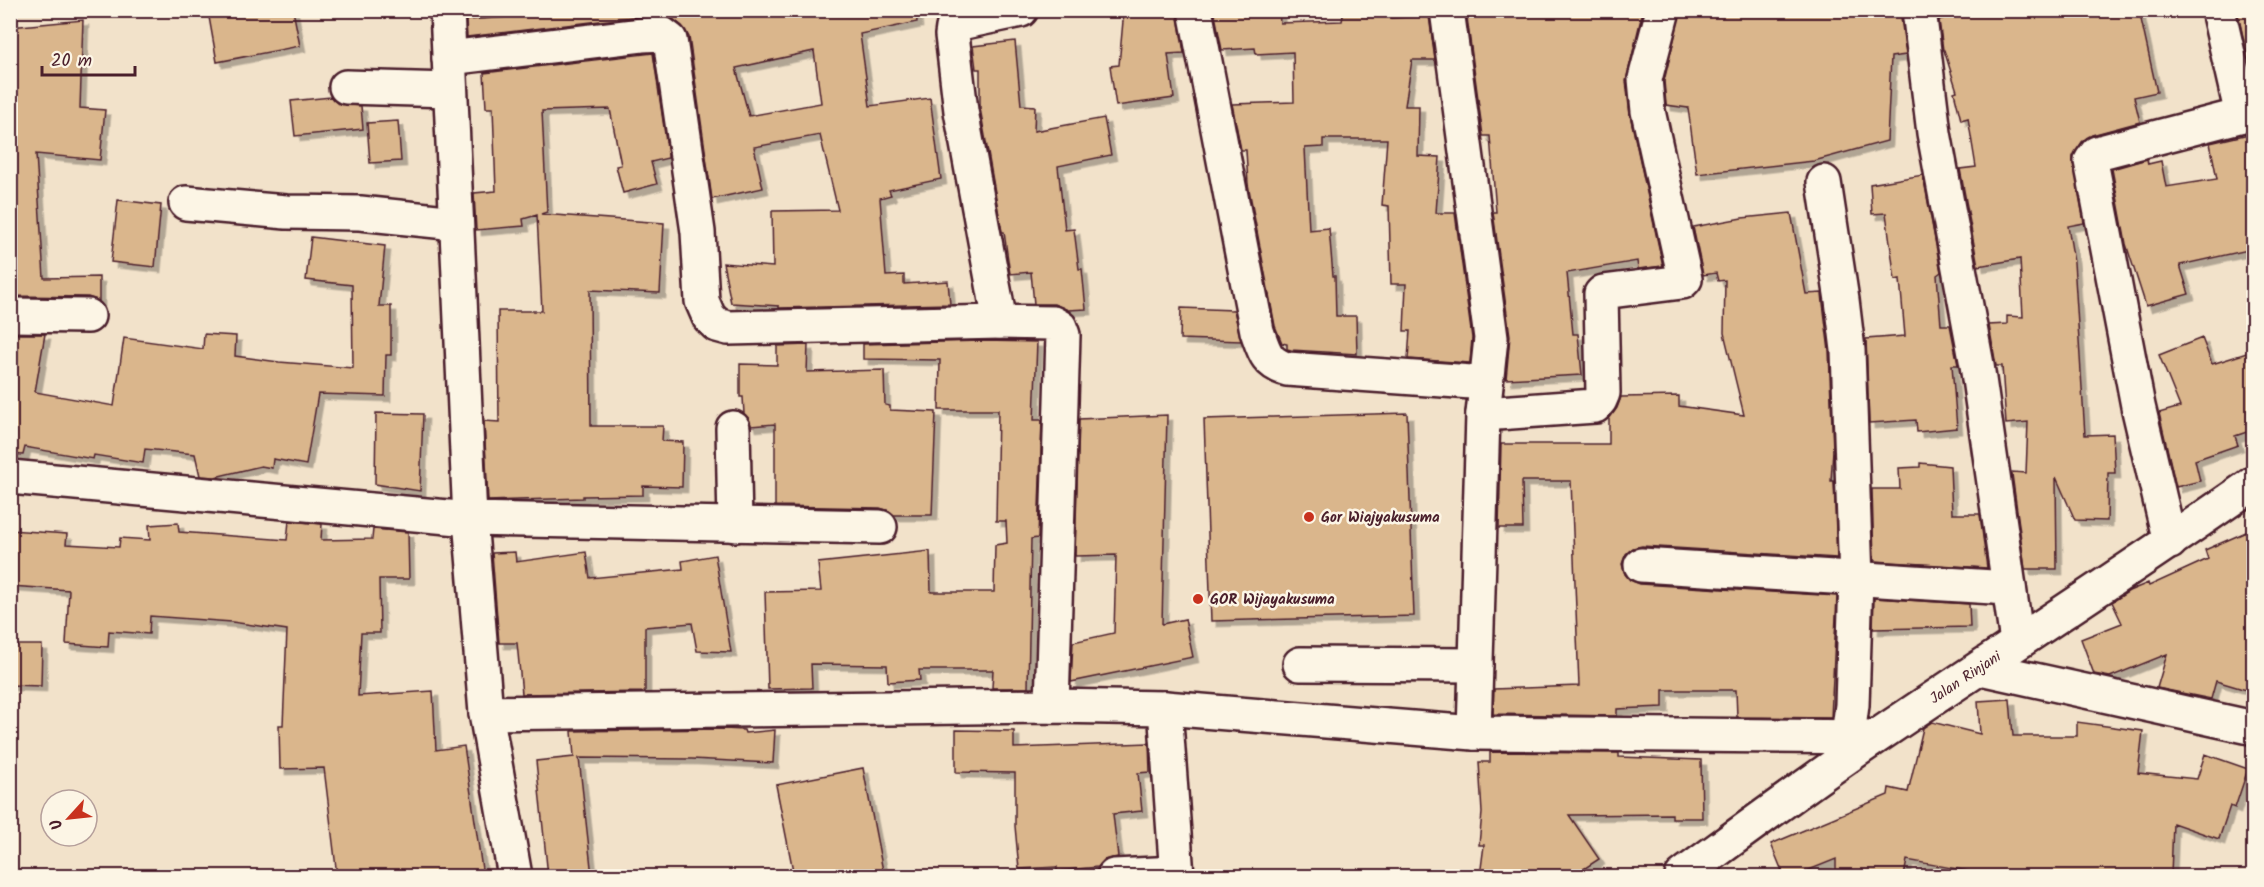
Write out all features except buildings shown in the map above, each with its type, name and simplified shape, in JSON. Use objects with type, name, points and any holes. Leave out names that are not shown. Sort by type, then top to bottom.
[{"type":"street","points":[[447,10],[470,519],[486,713],[515,876]]},
{"type":"street","points":[[1000,322],[961,111],[952,35],[953,28],[960,22],[1021,10]]},
{"type":"street","points":[[1195,10],[1257,331],[1266,354],[1274,365],[1287,369],[1484,399],[1594,406],[1603,393],[1601,294],[1603,291],[1682,282],[1685,279],[1648,111],[1646,79],[1663,10]]},
{"type":"street","points":[[1447,10],[1491,338],[1484,399],[1474,733]]},
{"type":"street","points":[[1919,10],[1934,133],[1979,376],[2017,642]]},
{"type":"street","points":[[2191,10],[2199,10]]},
{"type":"street","points":[[2170,542],[2138,406],[2091,161],[2097,153],[2248,114],[2218,10]]},
{"type":"street","points":[[449,58],[642,35],[662,34],[670,40],[698,232],[702,301],[709,317],[717,325],[728,328],[1053,322],[1060,327],[1064,335],[1052,706]]},
{"type":"street","points":[[346,87],[450,90]]},
{"type":"street","points":[[486,713],[1052,706],[1165,708],[1474,733],[1861,737],[1852,705],[1856,579],[1847,339],[1824,182]]},
{"type":"street","points":[[186,203],[286,212],[360,213],[456,223]]},
{"type":"street","points":[[10,315],[88,316]]},
{"type":"street","points":[[733,428],[735,525]]},
{"type":"street","points":[[10,477],[470,519],[880,526]]},
{"type":"street","name":"Jalan Rinjani","points":[[1682,876],[1861,737],[1980,668],[2170,542],[2253,483]]},
{"type":"street","points":[[1641,565],[2009,588]]},
{"type":"street","points":[[1300,664],[1476,665]]},
{"type":"street","points":[[1980,668],[2253,728]]},
{"type":"street","points":[[1114,876],[1177,875],[1165,708]]},
{"type":"place","name":"Gor Wiajyakusuma","points":[[1309,517]]},
{"type":"place","name":"GOR Wijayakusuma","points":[[1198,599]]}]
